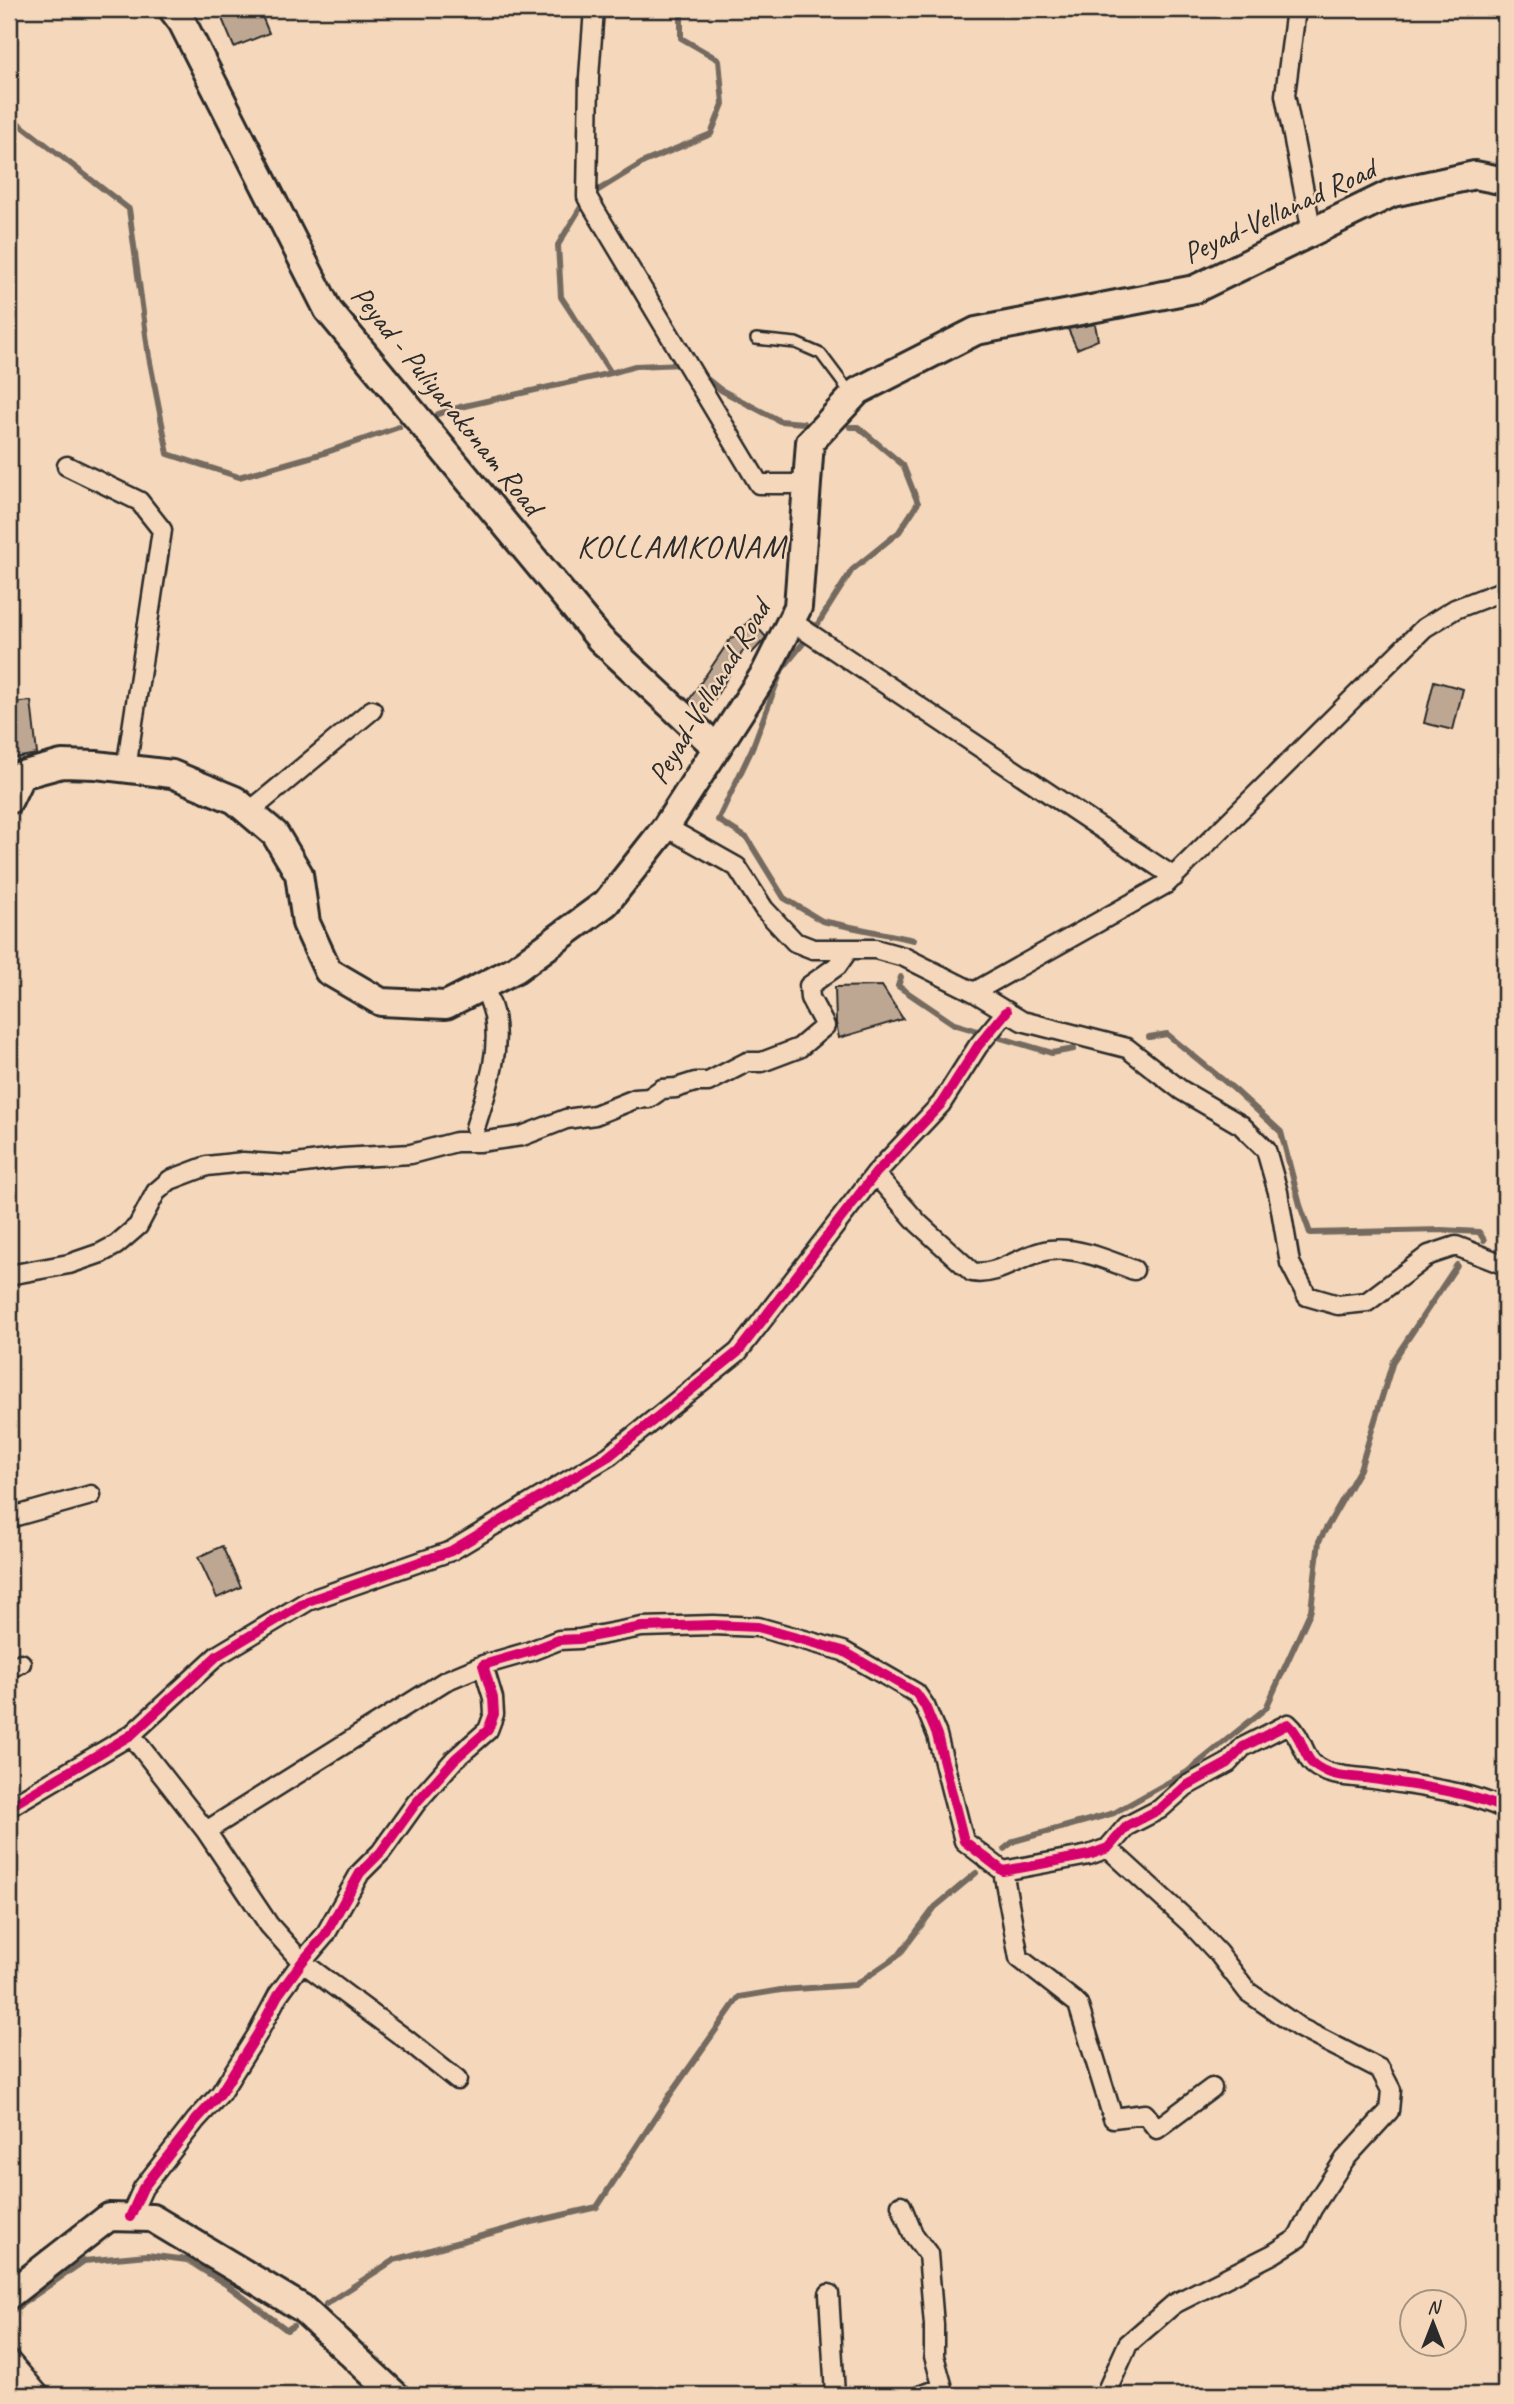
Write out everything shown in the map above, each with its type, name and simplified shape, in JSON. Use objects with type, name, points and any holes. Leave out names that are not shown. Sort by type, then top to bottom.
[{"type":"main road","name":"Peyad - Puliyarakonam Road","points":[[172,9],[182,22],[328,310],[600,639],[717,748]]},
{"type":"main road","name":"Peyad-Vellanad Road","points":[[9,800],[21,775],[62,764],[172,774],[235,800],[275,834],[299,874],[306,923],[328,971],[381,1002],[446,1005],[516,969],[606,903],[666,827],[795,624],[810,442],[858,391],[976,331],[1195,289],[1392,193],[1475,175],[1505,181]]},
{"type":"main road","points":[[9,2295],[109,2217],[152,2218],[302,2308],[395,2395]]},
{"type":"street","points":[[594,9],[589,77],[587,197],[759,484],[806,484]]},
{"type":"street","points":[[1296,9],[1285,95],[1312,232]]},
{"type":"street","points":[[67,466],[139,501],[162,530],[126,769]]},
{"type":"street","points":[[974,992],[1166,884],[1424,628],[1455,609],[1505,590]]},
{"type":"street","points":[[795,624],[1174,877]]},
{"type":"street","points":[[249,812],[372,710]]},
{"type":"street","points":[[666,827],[737,867],[764,909],[795,942],[813,949],[875,949],[904,957],[974,992],[1002,1017],[1127,1048],[1181,1090],[1241,1125],[1266,1150],[1278,1192],[1290,1263],[1307,1296],[1338,1306],[1367,1302],[1429,1255],[1456,1246],[1505,1265]]},
{"type":"street","points":[[9,1275],[69,1264],[116,1245],[138,1226],[156,1192],[170,1180],[207,1166],[243,1162],[289,1165],[342,1158],[411,1154],[456,1142],[522,1136],[566,1119],[595,1115],[635,1099],[649,1098],[662,1089],[708,1082],[747,1062],[762,1062],[799,1048],[825,1026],[810,998],[810,986],[836,966],[849,949]]},
{"type":"street","points":[[475,1128],[492,1075],[496,1036],[494,1015],[484,985]]},
{"type":"street","points":[[9,1807],[131,1735],[218,1655],[308,1601],[452,1552],[609,1456],[738,1352],[875,1174],[941,1104],[978,1046],[1002,1017]]},
{"type":"street","points":[[875,1174],[918,1223],[972,1272],[984,1274],[1047,1250],[1074,1249],[1134,1269]]},
{"type":"street","points":[[9,1518],[91,1495]]},
{"type":"street","points":[[206,1830],[445,1681],[482,1665],[559,1640],[642,1627],[758,1627],[844,1651],[916,1693],[925,1706],[937,1735],[964,1841],[1003,1871],[1019,1958],[1077,2004],[1113,2118],[1145,2114],[1157,2129],[1212,2088]]},
{"type":"street","points":[[130,2217],[143,2188],[220,2094],[257,2035],[278,1995],[325,1935],[360,1873],[390,1841],[416,1803],[455,1759],[488,1730],[494,1714],[493,1698],[482,1665]]},
{"type":"street","points":[[1003,1871],[1089,1855],[1108,1848],[1127,1826],[1160,1809],[1186,1786],[1228,1763],[1243,1747],[1288,1724],[1301,1738],[1312,1763],[1331,1774],[1394,1782],[1482,1799],[1505,1809]]},
{"type":"street","points":[[131,1735],[206,1830],[269,1925],[302,1962],[457,2080]]},
{"type":"street","points":[[1105,2395],[1128,2344],[1174,2304],[1298,2238],[1312,2209],[1345,2159],[1372,2133],[1389,2111],[1391,2090],[1380,2069],[1300,2028],[1248,1992],[1218,1953],[1190,1923],[1108,1848]]},
{"type":"street","points":[[901,2205],[913,2234],[928,2254],[934,2356],[943,2388],[922,2395]]},
{"type":"street","points":[[829,2294],[835,2395]]},
{"type":"street","points":[[9,2359],[40,2395]]},
{"type":"lane","points":[[756,339],[796,343],[821,354],[853,396]]},
{"type":"building","points":[[218,9],[259,9],[269,33],[234,47]]},
{"type":"building","points":[[1095,324],[1098,340],[1077,349],[1068,329]]},
{"type":"building","points":[[759,611],[764,615],[757,627],[766,637],[752,653],[746,646],[705,715],[689,700],[729,641]]},
{"type":"building","points":[[1434,681],[1463,689],[1453,730],[1424,723]]},
{"type":"building","points":[[31,701],[37,754],[9,759],[9,703]]},
{"type":"building","points":[[882,986],[903,1019],[839,1038],[835,987]]},
{"type":"building","points":[[222,1546],[241,1587],[217,1598],[198,1557]]},
{"type":"waterway","points":[[681,9],[681,38],[719,60],[723,104],[711,134],[644,162],[587,197],[558,245],[561,297],[611,373],[635,366],[683,364]]},
{"type":"waterway","points":[[9,116],[129,209],[149,357],[168,454],[239,477],[324,453],[399,427]]},
{"type":"waterway","points":[[438,414],[611,373]]},
{"type":"waterway","points":[[701,374],[721,390],[780,421],[803,423]]},
{"type":"waterway","points":[[850,427],[858,427],[903,465],[918,503],[899,532],[852,570],[814,630],[782,669],[752,749],[718,820],[747,838],[784,898],[822,921],[914,940]]},
{"type":"waterway","points":[[901,977],[898,986],[954,1024],[1052,1053],[1074,1049]]},
{"type":"waterway","points":[[1149,1037],[1167,1034],[1281,1132],[1310,1233],[1442,1230],[1479,1232],[1484,1240]]},
{"type":"waterway","points":[[1004,1849],[1014,1841],[1114,1813],[1187,1772],[1266,1708],[1311,1610],[1319,1541],[1360,1469],[1393,1361],[1457,1265]]},
{"type":"waterway","points":[[326,2304],[394,2260],[597,2207],[670,2095],[739,1997],[781,1990],[855,1985],[899,1955],[935,1907],[976,1873]]},
{"type":"waterway","points":[[9,2313],[84,2261],[147,2255],[187,2260],[227,2285],[287,2330],[293,2326]]},
{"type":"cycle path","points":[[9,1807],[131,1735],[218,1655],[308,1601],[451,1551],[609,1456],[738,1352],[875,1174],[941,1104],[978,1046],[1007,1011]]},
{"type":"cycle path","points":[[130,2217],[143,2188],[220,2094],[257,2035],[278,1995],[325,1935],[360,1873],[381,1852],[416,1803],[455,1759],[488,1730],[494,1714],[493,1698],[483,1665],[559,1640],[579,1639],[642,1627],[713,1625],[758,1627],[843,1651],[916,1693],[925,1706],[937,1735],[964,1841],[1003,1871],[1089,1855],[1108,1848],[1127,1826],[1160,1809],[1186,1786],[1228,1763],[1243,1747],[1288,1724],[1310,1760],[1320,1769],[1345,1776],[1444,1790],[1505,1809]]},
{"type":"district","name":"KOLLAMKONAM","points":[[682,546]]}]
